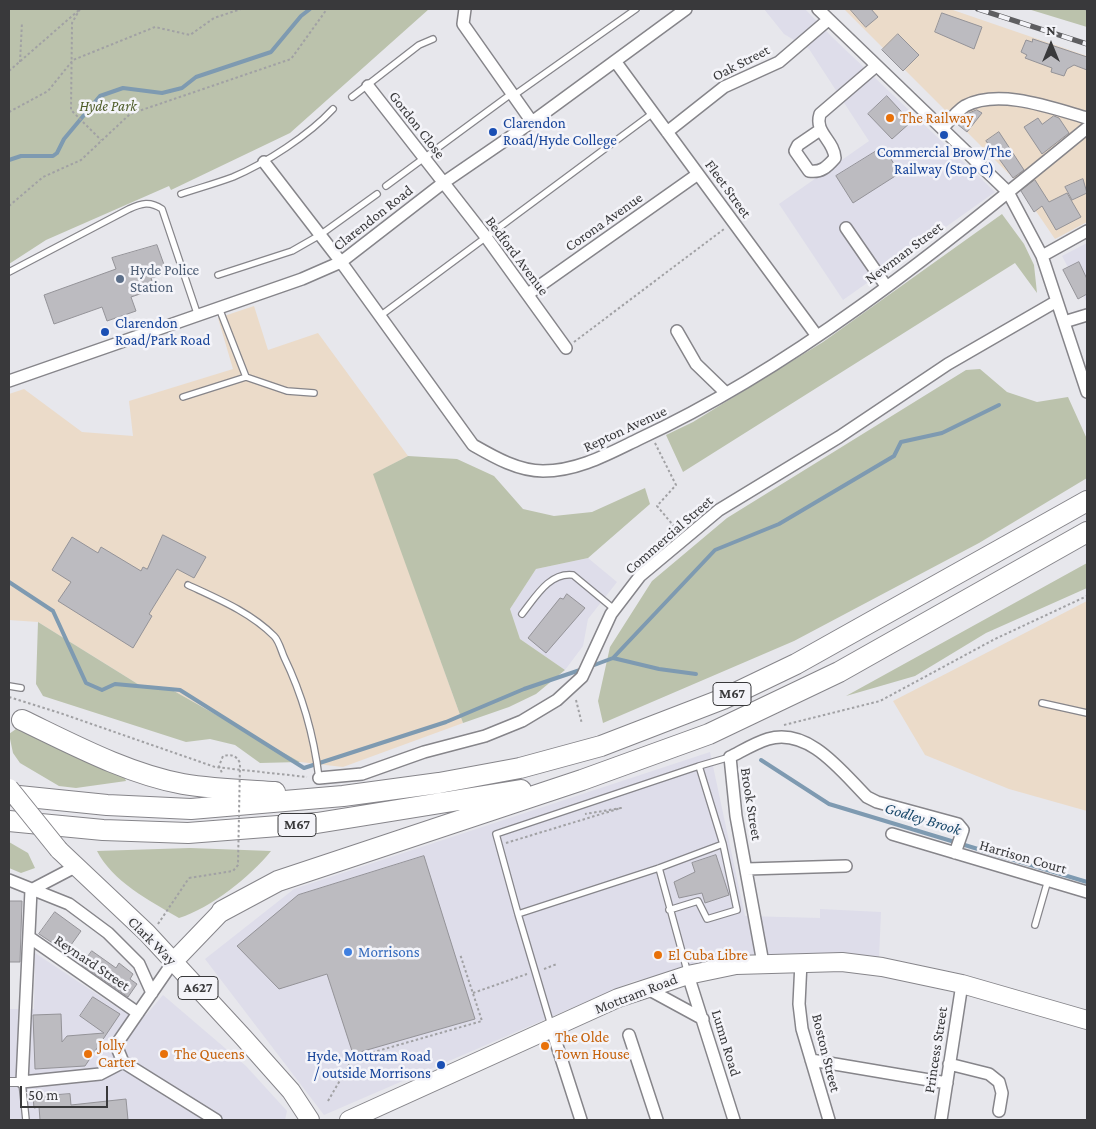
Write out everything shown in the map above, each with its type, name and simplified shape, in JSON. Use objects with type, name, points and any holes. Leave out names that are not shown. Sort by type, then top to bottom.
[{"type":"highway","name":"M67","points":[[9,795],[108,805],[191,809],[343,796],[438,783],[520,768],[600,746],[723,698],[796,664],[1087,501]]},
{"type":"highway","name":"M67","points":[[222,911],[278,881],[582,780],[709,734],[839,672],[1087,532]]},
{"type":"highway","name":"M67","points":[[13,717],[85,751],[182,784],[343,796]]},
{"type":"highway","name":"M67","points":[[9,821],[103,830],[188,833],[317,824],[582,780]]},
{"type":"main road","name":"Clark Way","points":[[9,788],[59,850],[149,935],[291,1091],[310,1120]]},
{"type":"main road","name":"A627","points":[[173,962],[222,911]]},
{"type":"main road","name":"Mottram Road","points":[[349,1120],[552,1030],[618,998],[688,975],[736,965],[842,962],[882,967],[962,984],[1087,1020]]},
{"type":"street","points":[[465,9],[463,24],[532,122]]},
{"type":"street","name":"Clarendon Road","points":[[9,381],[302,279],[341,262],[443,183],[532,122],[686,9]]},
{"type":"street","points":[[818,9],[1008,192],[1042,256],[1087,392]]},
{"type":"street","name":"Oak Street","points":[[667,132],[724,87],[779,62],[828,20]]},
{"type":"street","name":"Fleet Street","points":[[615,61],[817,336]]},
{"type":"street","points":[[820,130],[817,122],[820,114],[876,66]]},
{"type":"street","name":"Gordon Close","points":[[368,86],[443,183]]},
{"type":"street","points":[[942,128],[964,107],[989,98],[1037,104],[1087,118]]},
{"type":"street","name":"Newman Street","points":[[817,336],[886,286],[1087,128]]},
{"type":"street","name":"Repton Avenue","points":[[264,162],[341,262],[473,445],[502,461],[542,471],[584,465],[689,416],[817,336]]},
{"type":"street","name":"Corona Avenue","points":[[528,294],[698,174]]},
{"type":"street","name":"Bedford Avenue","points":[[443,183],[486,237],[566,348]]},
{"type":"street","points":[[846,228],[886,286]]},
{"type":"street","points":[[1042,256],[1087,231]]},
{"type":"street","name":"Commercial Street","points":[[319,778],[362,774],[424,752],[485,736],[522,720],[557,700],[582,677],[614,609],[640,576],[719,510],[839,437],[948,364],[1057,301]]},
{"type":"street","points":[[1064,322],[1087,315]]},
{"type":"street","points":[[677,332],[696,364],[726,393]]},
{"type":"street","name":"Brook Street","points":[[763,964],[736,816],[730,757],[768,739],[790,738],[802,742],[817,749],[867,797],[877,802],[958,824],[962,830],[956,852]]},
{"type":"street","name":"Harrison Court","points":[[892,834],[1087,892]]},
{"type":"street","points":[[747,869],[846,866]]},
{"type":"street","points":[[31,890],[75,867]]},
{"type":"street","points":[[9,880],[69,904],[108,933],[139,964],[152,993]]},
{"type":"street","points":[[22,1082],[31,890]]},
{"type":"street","name":"Reynard Street","points":[[29,937],[138,1013]]},
{"type":"street","points":[[173,962],[118,1042],[118,1050],[123,1062],[216,1120]]},
{"type":"street","name":"Boston Street","points":[[801,962],[799,1004],[802,1029],[828,1120]]},
{"type":"street","name":"Lumn Road","points":[[688,975],[734,1120]]},
{"type":"street","name":"Princess Street","points":[[940,1120],[962,984]]},
{"type":"street","points":[[646,988],[703,1019]]},
{"type":"street","points":[[552,1030],[581,1120]]},
{"type":"street","points":[[629,1035],[657,1120]]},
{"type":"street","points":[[811,1060],[946,1083]]},
{"type":"street","points":[[9,1082],[100,1074],[123,1062]]},
{"type":"street","points":[[949,1064],[989,1074],[999,1082],[1002,1093],[999,1111]]},
{"type":"lane","points":[[386,186],[636,9]]},
{"type":"lane","points":[[352,97],[418,45],[433,38]]},
{"type":"lane","points":[[181,194],[233,177],[264,162],[323,120],[333,109]]},
{"type":"lane","points":[[380,316],[654,113]]},
{"type":"lane","points":[[218,275],[292,252],[320,235],[378,194]]},
{"type":"lane","points":[[9,272],[129,209],[142,203],[154,203],[162,208],[198,316]]},
{"type":"lane","points":[[220,308],[246,377]]},
{"type":"lane","points":[[183,397],[246,377],[286,391],[314,393]]},
{"type":"lane","points":[[522,614],[552,579],[564,574],[573,575],[614,609]]},
{"type":"lane","points":[[188,585],[231,605],[276,638],[297,685],[317,759],[319,778]]},
{"type":"lane","points":[[9,686],[21,688]]},
{"type":"lane","points":[[1042,704],[1087,713]]},
{"type":"lane","points":[[552,1030],[524,938],[496,834],[730,757]]},
{"type":"lane","points":[[670,910],[698,901],[707,919],[737,910],[722,844],[699,766]]},
{"type":"lane","points":[[518,914],[659,868],[722,844]]},
{"type":"lane","points":[[659,868],[688,975]]},
{"type":"lane","points":[[1036,925],[1048,880]]},
{"type":"lane","points":[[22,1082],[26,1120]]},
{"type":"path","points":[[80,9],[72,23],[71,110],[101,140]]},
{"type":"path","points":[[9,71],[80,9]]},
{"type":"path","points":[[9,112],[48,91],[73,60],[155,27],[190,35],[214,18],[241,9]]},
{"type":"path","points":[[9,206],[43,177],[80,160],[130,114],[291,59],[327,9]]},
{"type":"path","points":[[20,62],[22,22]]},
{"type":"path","points":[[566,348],[734,222]]},
{"type":"path","points":[[650,434],[676,485],[657,506],[684,539]]},
{"type":"path","points":[[778,728],[880,701],[995,639],[1087,596]]},
{"type":"path","points":[[568,690],[575,696],[582,724]]},
{"type":"path","points":[[9,697],[215,767],[319,778]]},
{"type":"path","points":[[149,935],[165,916],[189,878],[233,871],[238,865],[240,763],[238,758],[223,756],[220,766],[222,774]]},
{"type":"path","points":[[582,811],[591,808]]},
{"type":"path","points":[[499,846],[622,808],[584,815]]},
{"type":"path","points":[[328,1101],[353,1058],[482,1021],[460,954]]},
{"type":"path","points":[[473,993],[557,964]]},
{"type":"shaded area","points":[[764,9],[805,9],[995,192],[843,300],[779,204],[869,141],[809,49],[784,34]]},
{"type":"shaded area","points":[[844,9],[950,9],[1087,56],[1087,222],[1055,239],[1014,179]]},
{"type":"shaded area","points":[[1087,243],[1087,303],[1062,256]]},
{"type":"shaded area","points":[[254,306],[268,350],[318,333],[408,456],[374,474],[463,723],[343,767],[300,762],[174,691],[141,686],[38,622],[9,620],[9,394],[24,389],[82,432],[133,436],[129,401],[233,369],[218,318]]},
{"type":"shaded area","points":[[588,558],[617,582],[588,619],[583,646],[565,670],[520,639],[510,609],[536,569]]},
{"type":"shaded area","points":[[1087,601],[1087,811],[1009,789],[925,755],[893,701]]},
{"type":"shaded area","points":[[710,752],[745,916],[820,918],[820,909],[881,912],[879,958],[737,963],[634,981],[324,1115],[205,959],[294,889]]},
{"type":"shaded area","points":[[35,953],[127,1014],[146,1015],[163,995],[246,1066],[287,1111],[285,1120],[9,1120],[9,1009],[34,1009]]},
{"type":"green space","name":"Hyde Park","points":[[9,9],[429,9],[290,133],[171,190],[169,186],[46,240],[9,264]]},
{"type":"green space","points":[[1028,9],[1087,9],[1087,27]]},
{"type":"green space","points":[[1002,214],[1024,244],[1034,265],[1037,293],[1015,263],[683,472],[666,435],[693,422],[823,342]]},
{"type":"green space","points":[[980,369],[1007,392],[1037,402],[1068,397],[1087,439],[1087,478],[979,543],[794,641],[603,723],[598,701],[610,647],[652,581],[727,518],[966,370]]},
{"type":"green space","points":[[408,456],[457,459],[494,476],[523,509],[554,516],[592,512],[645,488],[650,504],[588,558],[536,569],[510,609],[520,639],[565,670],[536,694],[509,707],[463,723],[373,474]]},
{"type":"green space","points":[[1087,563],[1087,588],[986,633],[915,676],[846,696]]},
{"type":"green space","points":[[38,622],[141,686],[174,691],[300,762],[260,763],[235,745],[210,739],[186,742],[43,696],[36,684]]},
{"type":"green space","points":[[16,729],[124,776],[126,781],[76,788],[59,786],[20,763],[13,753],[9,734]]},
{"type":"green space","points":[[9,842],[28,853],[35,868],[21,873],[9,868]]},
{"type":"green space","points":[[190,848],[271,851],[241,881],[217,899],[179,918],[122,881],[112,872],[97,851]]},
{"type":"building","points":[[850,9],[871,9],[878,17],[866,27]]},
{"type":"building","points":[[942,13],[982,27],[974,49],[935,32]]},
{"type":"building","points":[[898,34],[919,55],[903,71],[882,50]]},
{"type":"building","points":[[1033,39],[1087,57],[1087,70],[1074,65],[1067,69],[1064,76],[1051,72],[1052,68],[1025,58],[1027,55],[1021,52],[1026,40],[1032,42]]},
{"type":"building","name":"The Railway","points":[[887,96],[911,122],[892,139],[868,114]]},
{"type":"building","points":[[977,110],[982,113],[967,132],[957,124],[967,114]]},
{"type":"building","points":[[1054,116],[1059,118],[1069,133],[1042,154],[1024,127],[1038,118],[1042,124]]},
{"type":"building","points":[[999,132],[1024,170],[1013,178],[986,141]]},
{"type":"building","points":[[883,147],[900,173],[853,203],[836,176]]},
{"type":"building","points":[[1083,179],[1087,193],[1072,200],[1065,187]]},
{"type":"building","points":[[1035,180],[1049,202],[1067,193],[1081,217],[1056,230],[1042,206],[1034,212],[1021,191]]},
{"type":"building","name":"Hyde Police Station","points":[[157,245],[167,273],[151,278],[155,289],[131,297],[136,311],[107,321],[102,307],[54,324],[44,295],[116,269],[112,258]]},
{"type":"building","points":[[1079,262],[1087,279],[1087,294],[1078,299],[1063,270]]},
{"type":"building","points":[[163,535],[206,557],[194,578],[177,569],[149,614],[152,616],[133,648],[58,601],[71,582],[52,570],[72,537],[98,553],[101,547],[141,571],[143,567],[147,569]]},
{"type":"building","points":[[567,594],[585,608],[546,653],[528,638],[560,598],[563,599]]},
{"type":"building","points":[[716,855],[729,895],[705,903],[702,893],[679,898],[674,882],[695,872],[692,863]]},
{"type":"building","name":"Morrisons","points":[[424,856],[475,1019],[353,1054],[327,974],[279,989],[237,946],[298,895]]},
{"type":"building","points":[[9,901],[22,901],[20,962],[9,962]]},
{"type":"building","points":[[55,912],[81,931],[66,952],[39,934]]},
{"type":"building","points":[[92,951],[116,968],[119,963],[133,974],[130,979],[137,984],[128,997],[82,965]]},
{"type":"building","points":[[93,997],[120,1014],[85,1066],[35,1069],[33,1015],[61,1014],[62,1042],[67,1036],[104,1033],[80,1016]]},
{"type":"building","points":[[70,1094],[71,1105],[126,1099],[128,1120],[40,1120],[39,1107],[34,1108],[33,1097]]},
{"type":"waterway","points":[[9,160],[21,156],[53,156],[57,153],[64,139],[100,96],[123,88],[162,93],[182,88],[196,77],[271,52],[301,16],[310,9]]},
{"type":"waterway","points":[[589,667],[613,658],[715,550],[779,524],[894,456],[901,442],[942,433],[999,405]]},
{"type":"waterway","points":[[9,582],[53,611],[86,683],[102,690],[115,684],[180,690],[304,768],[446,722],[524,689],[583,669]]},
{"type":"waterway","name":"Godley Brook","points":[[613,658],[659,669],[696,674]]},
{"type":"waterway","name":"Godley Brook","points":[[761,760],[829,804],[1087,882]]},
{"type":"railway","points":[[978,9],[1087,44]]},
{"type":"place","name":"The Railway","points":[[890,118]]},
{"type":"place","name":"Clarendon Road/Hyde College","points":[[493,132]]},
{"type":"place","name":"Commercial Brow/The Railway (Stop C)","points":[[944,135]]},
{"type":"place","name":"Hyde Police Station","points":[[120,279]]},
{"type":"place","name":"Clarendon Road/Park Road","points":[[105,332]]},
{"type":"place","name":"Morrisons","points":[[348,952]]},
{"type":"place","name":"El Cuba Libre","points":[[658,955]]},
{"type":"place","name":"The Olde Town House","points":[[545,1046]]},
{"type":"place","name":"Jolly Carter","points":[[88,1054]]},
{"type":"place","name":"The Queens","points":[[164,1054]]},
{"type":"place","name":"Hyde, Mottram Road / outside Morrisons","points":[[441,1065]]}]
